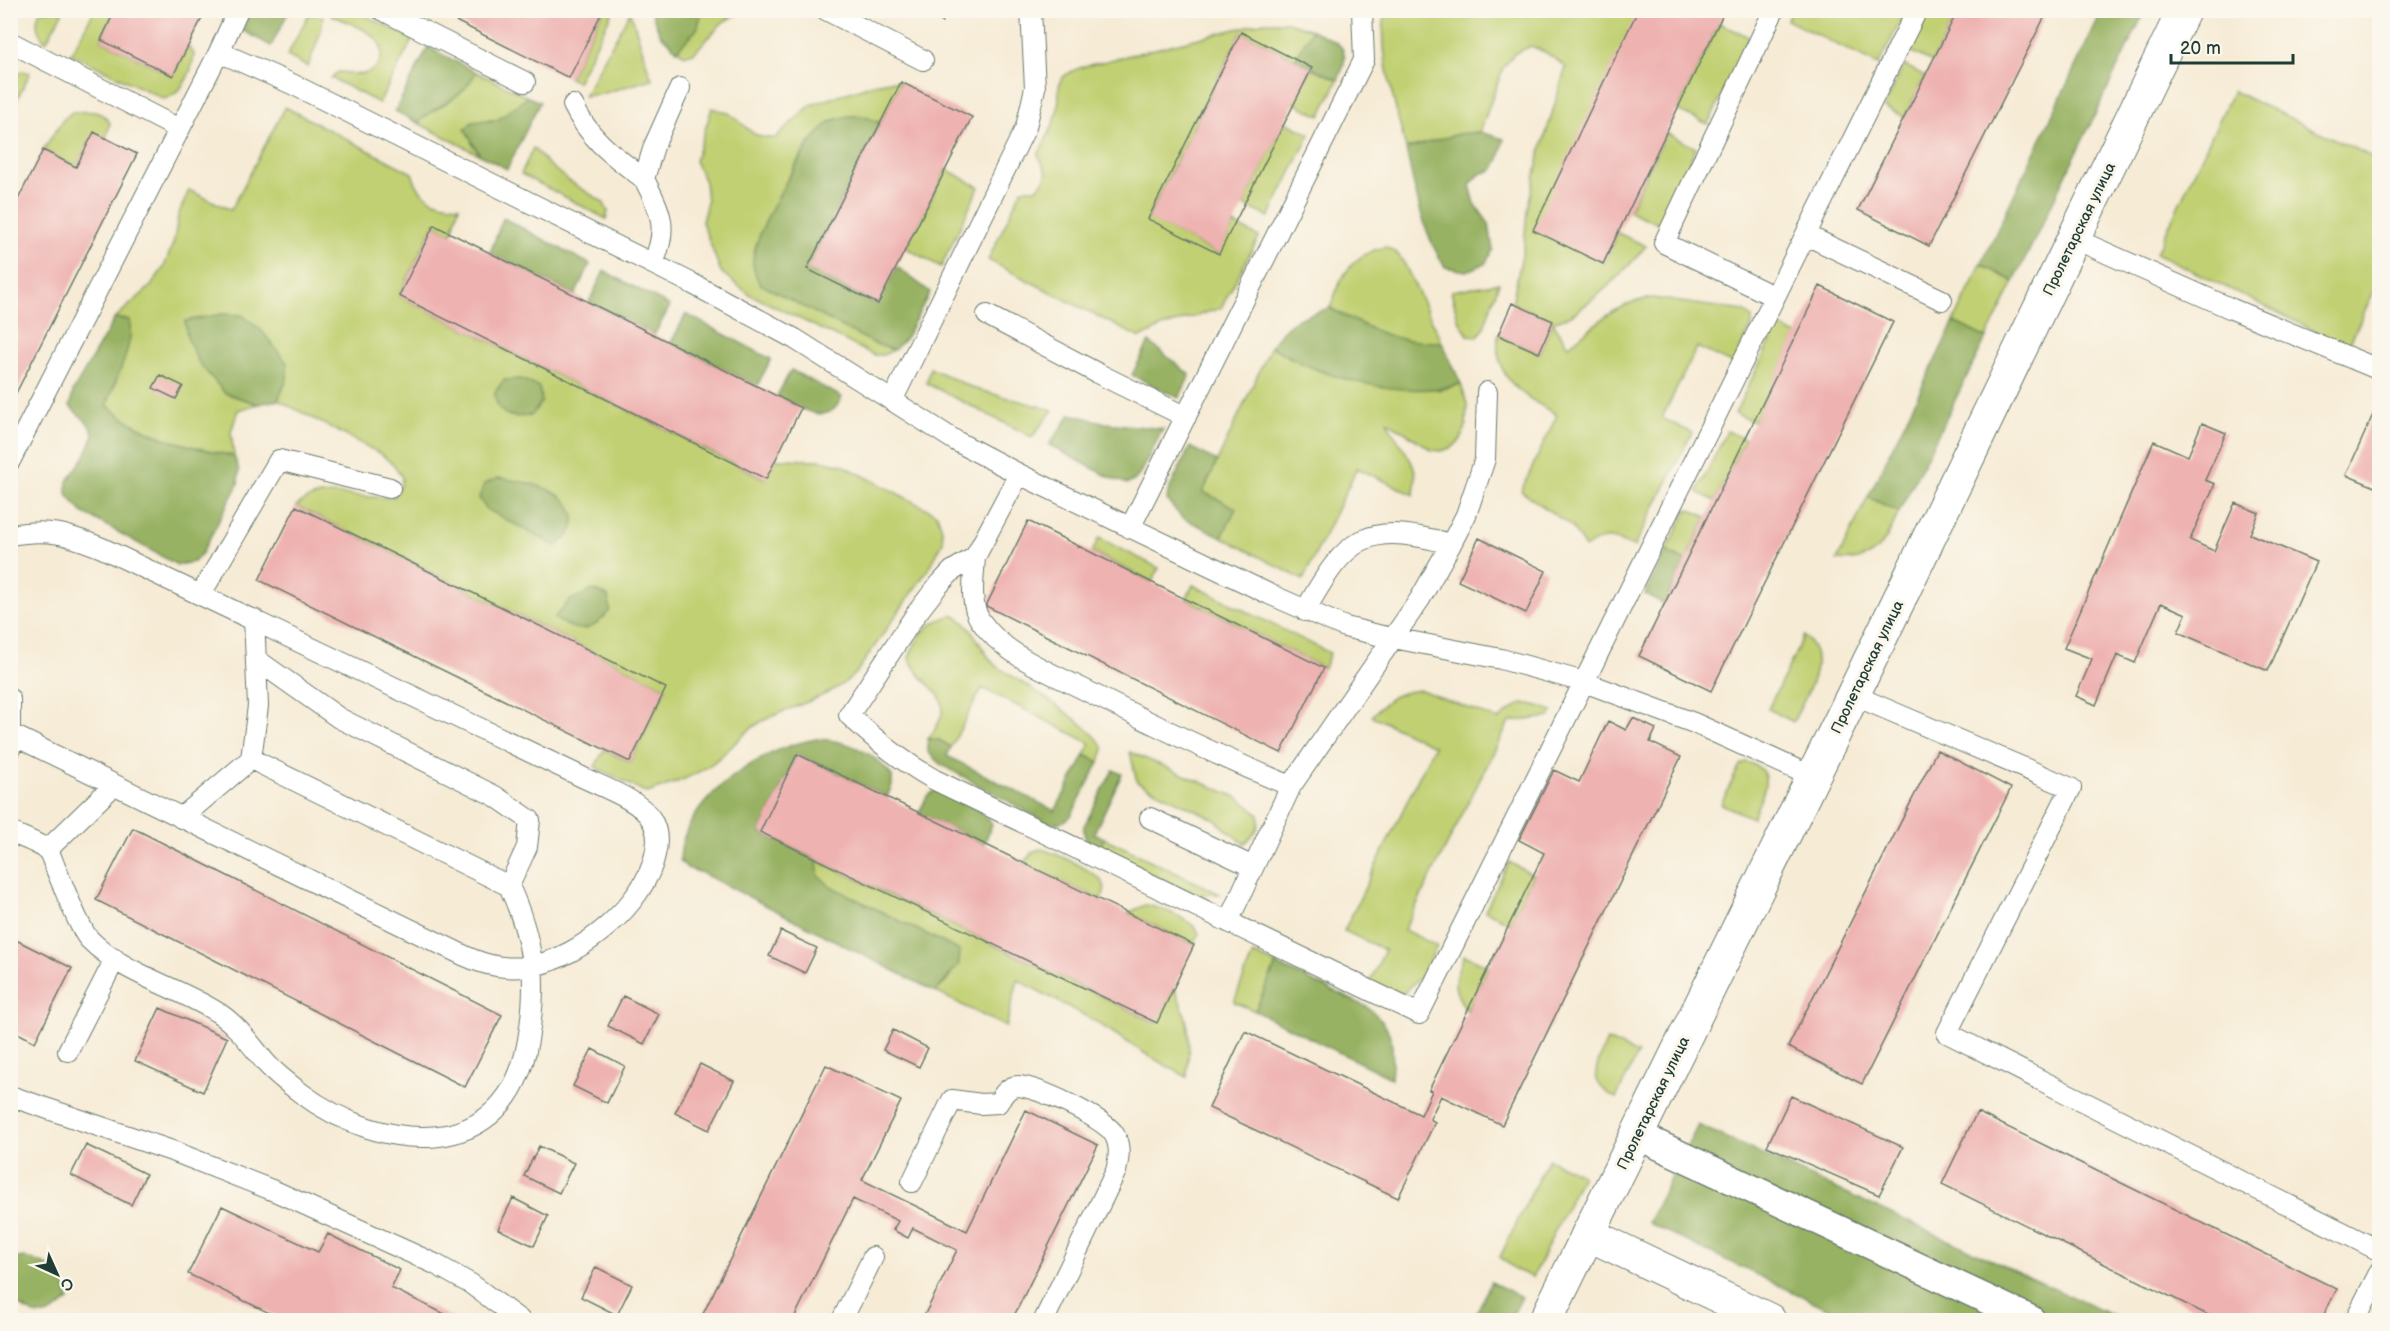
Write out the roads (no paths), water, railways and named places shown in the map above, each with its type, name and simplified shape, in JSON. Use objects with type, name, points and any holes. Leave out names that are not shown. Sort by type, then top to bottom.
[{"type":"street","name":"Пролетарская улица","points":[[1546,1320],[1853,695],[2184,10]]},
{"type":"street","points":[[1637,1135],[2031,1320]]},
{"type":"street","points":[[1588,1234],[1769,1320]]},
{"type":"lane","points":[[10,461],[219,52],[238,10]]},
{"type":"lane","points":[[382,10],[525,82]]},
{"type":"lane","points":[[826,10],[923,60]]},
{"type":"lane","points":[[892,401],[1026,127],[1035,88],[1032,10]]},
{"type":"lane","points":[[1131,528],[1364,60],[1362,10]]},
{"type":"lane","points":[[1774,10],[1664,243],[1775,297]]},
{"type":"lane","points":[[975,557],[952,571],[937,587],[849,715],[890,751],[935,780],[1419,1014],[1917,10]]},
{"type":"lane","points":[[10,42],[179,129]]},
{"type":"lane","points":[[219,52],[291,84],[653,263],[788,334],[956,441],[1019,474],[1305,611],[1346,627],[1501,659],[1584,682],[1694,723],[1813,777]]},
{"type":"lane","points":[[644,178],[654,146],[680,88]]},
{"type":"lane","points":[[573,105],[582,125],[592,138],[644,178],[660,215],[663,234],[653,263]]},
{"type":"lane","points":[[1806,235],[1942,300]]},
{"type":"lane","points":[[2074,239],[2232,309],[2379,370]]},
{"type":"lane","points":[[987,315],[1186,417]]},
{"type":"lane","points":[[1228,922],[1291,786],[1420,599],[1466,515],[1485,459],[1487,392]]},
{"type":"lane","points":[[201,594],[279,460],[390,488]]},
{"type":"lane","points":[[1019,474],[975,557],[975,607],[979,618],[987,628],[1015,652],[1171,734],[1221,758],[1291,786]]},
{"type":"lane","points":[[10,534],[53,531],[76,537],[254,619],[578,775],[639,805],[650,817],[657,838],[656,851],[648,877],[639,894],[625,911],[576,948],[533,966],[495,967],[465,956],[11,734]]},
{"type":"lane","points":[[1305,611],[1338,558],[1353,544],[1367,537],[1405,533],[1451,544]]},
{"type":"lane","points":[[182,818],[251,759],[258,706],[254,619]]},
{"type":"lane","points":[[257,660],[339,718],[495,796],[530,820],[527,848],[508,886]]},
{"type":"lane","points":[[1853,695],[2071,788],[1947,1033],[2379,1251]]},
{"type":"lane","points":[[10,699],[10,749]]},
{"type":"lane","points":[[10,832],[47,850],[88,939],[115,959],[219,1013],[238,1029],[268,1065],[285,1080],[324,1107],[366,1126],[413,1137],[434,1138],[469,1128],[487,1119],[499,1108],[521,1069],[528,1044],[534,989],[533,966],[526,928],[508,886],[251,759]]},
{"type":"lane","points":[[47,850],[114,785]]},
{"type":"lane","points":[[1150,818],[1253,867]]},
{"type":"lane","points":[[68,1051],[115,959]]},
{"type":"lane","points":[[912,1182],[952,1100],[981,1104],[998,1103],[1009,1089],[1018,1086],[1028,1088],[1093,1117],[1114,1133],[1120,1156],[1116,1171],[1044,1320]]},
{"type":"lane","points":[[10,1096],[194,1159],[277,1192],[435,1264],[471,1284],[520,1320]]},
{"type":"lane","points":[[842,1320],[873,1257]]},
{"type":"lane","points":[[2355,1320],[2379,1271]]}]
